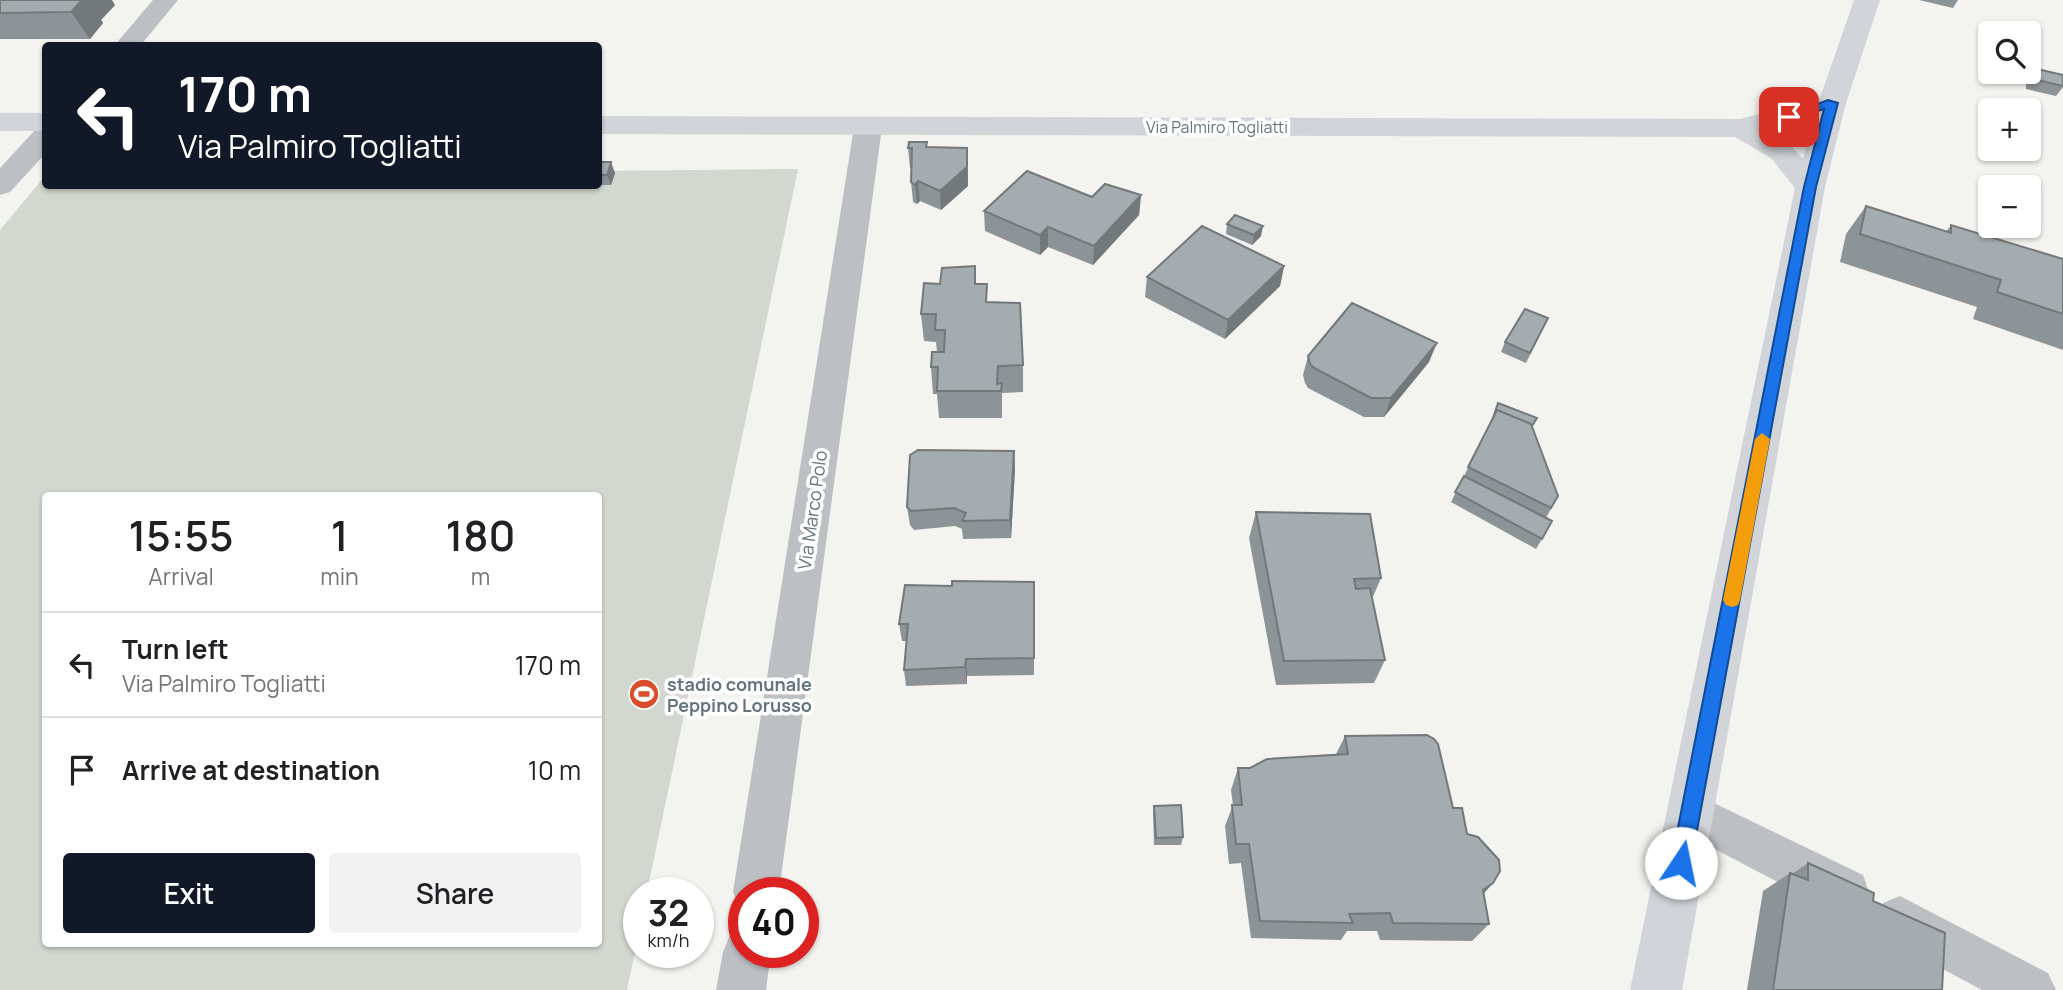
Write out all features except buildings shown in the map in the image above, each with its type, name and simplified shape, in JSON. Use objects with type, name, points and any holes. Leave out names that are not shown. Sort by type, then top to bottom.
[{"type":"street","points":[[129,42],[166,0]]},
{"type":"street","points":[[1656,990],[1810,187],[1832,103],[1867,0]]},
{"type":"street","name":"Via Palmiro Togliatti","points":[[602,125],[1741,128],[1832,103]]},
{"type":"street","points":[[0,122],[42,122]]},
{"type":"street","name":"Via Marco Polo","points":[[758,877],[868,127]]},
{"type":"street","points":[[1741,128],[1781,152],[1810,187]]},
{"type":"street","points":[[0,186],[42,139]]},
{"type":"street","points":[[1690,813],[1937,938],[2031,990]]},
{"type":"street","points":[[741,990],[744,968]]},
{"type":"shaded area","name":"stadio comunale Peppino Lorusso","points":[[798,169],[650,877],[623,877],[623,968],[632,968],[627,990],[0,990],[0,230],[42,180],[42,189],[602,189],[602,171]]},
{"type":"slow traffic","points":[[1732,600],[1762,439]]},
{"type":"place","name":"stadio comunale Peppino Lorusso","points":[[644,694]]},
{"type":"route","points":[[1681,863],[1810,187],[1832,103],[1789,117]]}]
